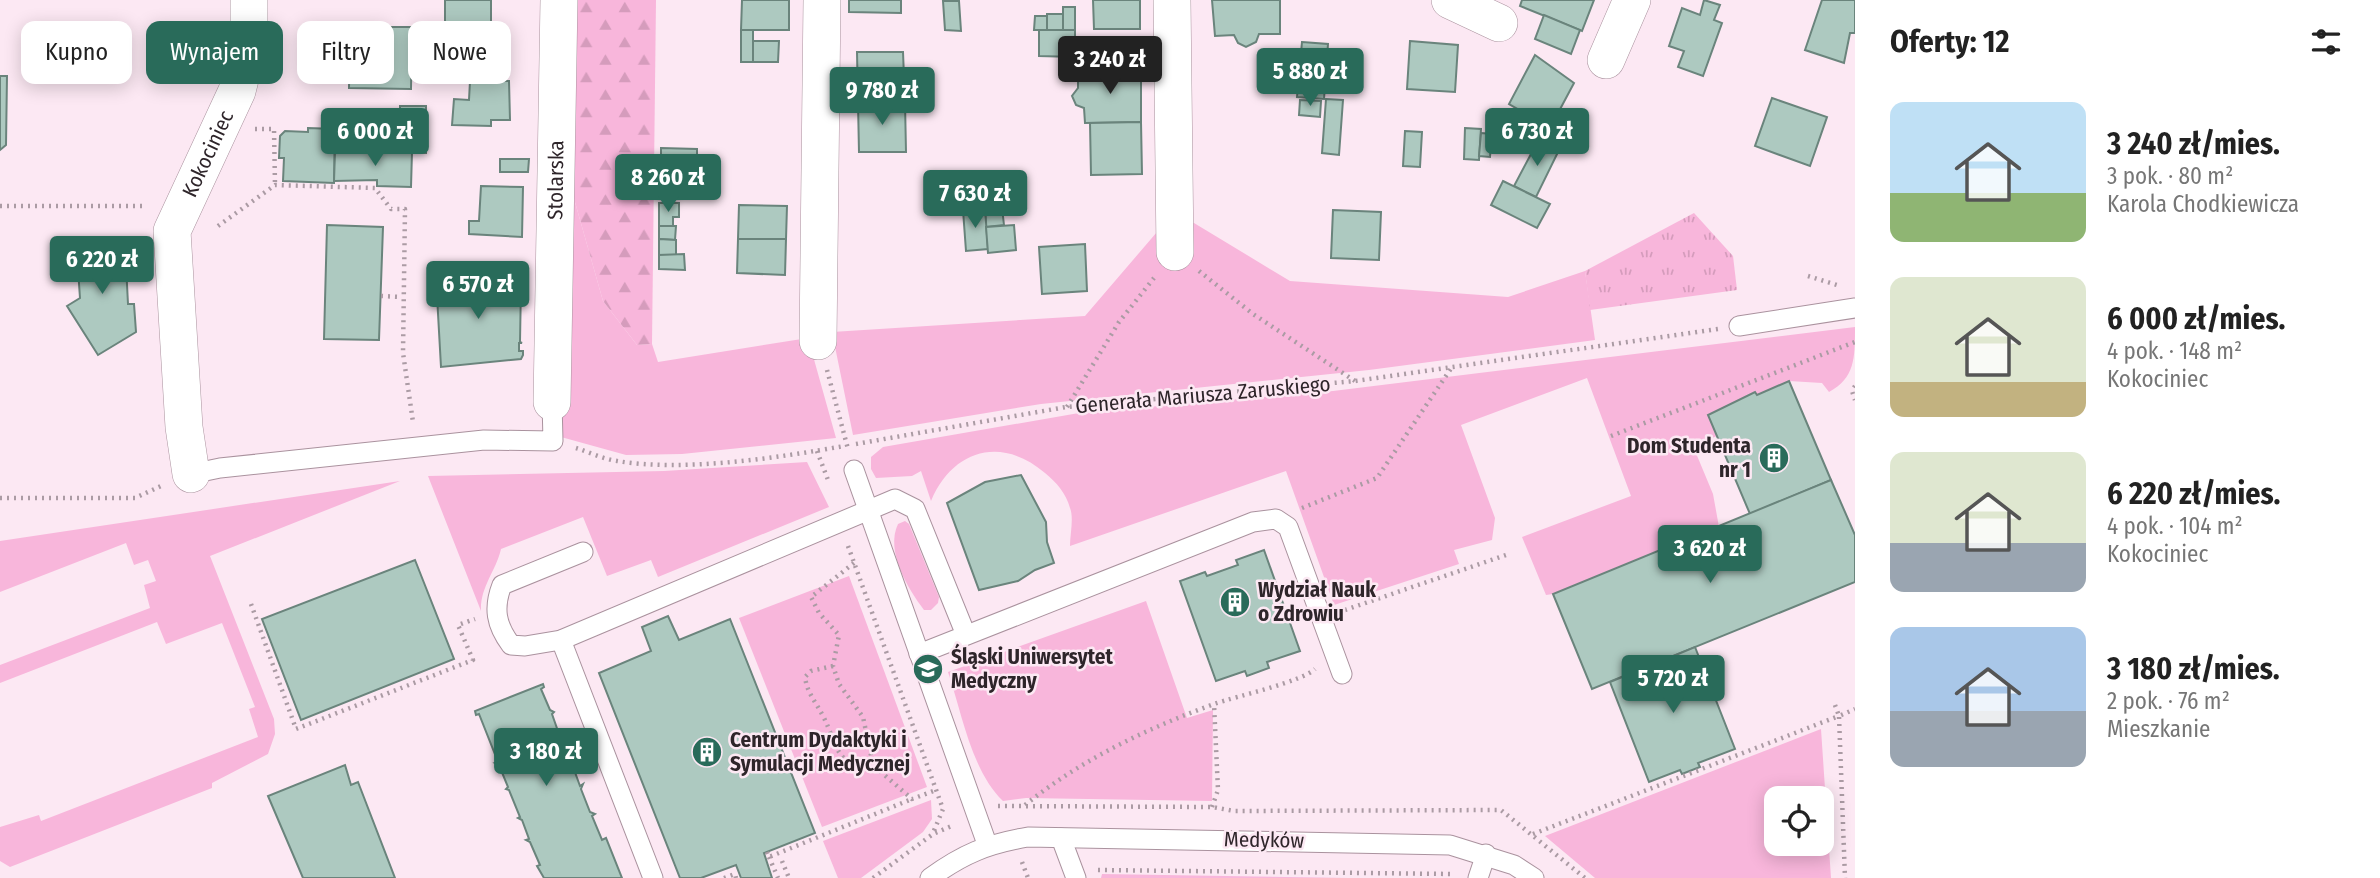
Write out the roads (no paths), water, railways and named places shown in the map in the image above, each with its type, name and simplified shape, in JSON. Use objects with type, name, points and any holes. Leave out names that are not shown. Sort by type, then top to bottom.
[{"type":"street","name":"Kokociniec","points":[[191,474],[184,427],[172,231],[237,91],[249,43],[249,0]]},
{"type":"street","name":"Stolarska","points":[[552,402],[559,0]]},
{"type":"street","points":[[818,341],[822,0]]},
{"type":"street","points":[[1172,0],[1175,252]]},
{"type":"street","points":[[1450,0],[1499,23]]},
{"type":"street","points":[[1606,60],[1632,0]]},
{"type":"lane","points":[[1739,326],[1855,308]]},
{"type":"lane","points":[[191,474],[220,468],[484,440],[553,442],[552,402]]},
{"type":"lane","points":[[854,470],[866,511],[988,844]]},
{"type":"lane","points":[[583,552],[502,585],[494,604],[502,632],[511,645],[525,646],[561,640],[895,499],[915,509],[966,635]]},
{"type":"lane","points":[[919,653],[1253,522],[1276,519],[1288,527],[1342,674]]},
{"type":"lane","points":[[561,640],[653,878]]},
{"type":"lane","name":"Medyków","points":[[930,878],[952,862],[988,844],[1028,837],[1396,841],[1450,845],[1486,854],[1514,865],[1534,878]]},
{"type":"lane","points":[[1061,838],[1076,878]]},
{"type":"lane","points":[[1478,878],[1486,854]]},
{"type":"place","name":"Dom Studenta nr 1","points":[[1774,458]]},
{"type":"place","name":"Wydział Nauk o Zdrowiu","points":[[1235,602]]},
{"type":"place","name":"Śląski Uniwersytet Medyczny","points":[[928,669]]},
{"type":"place","name":"Centrum Dydaktyki i Symulacji Medycznej","points":[[707,752]]}]
